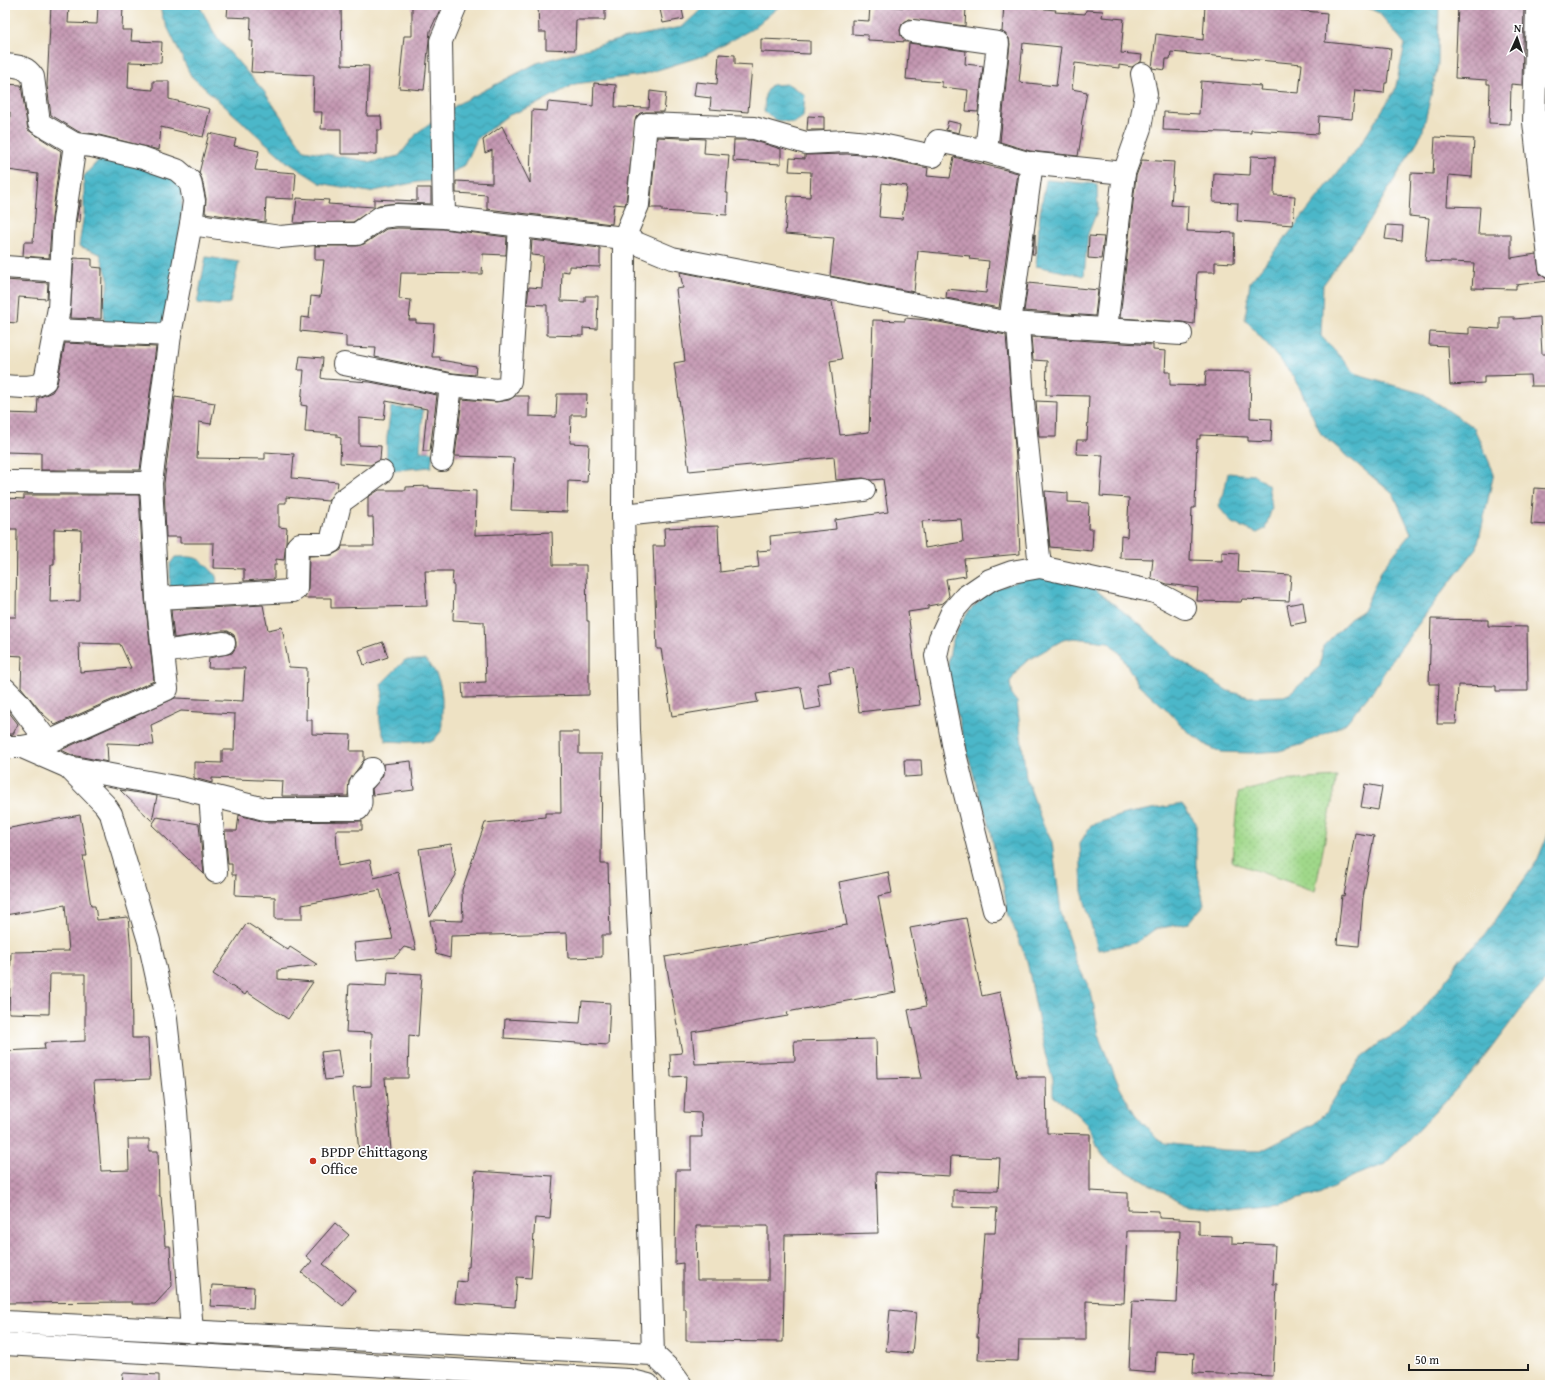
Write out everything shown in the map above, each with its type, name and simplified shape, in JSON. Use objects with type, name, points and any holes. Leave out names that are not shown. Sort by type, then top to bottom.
[{"type":"street","points":[[444,217],[441,41],[456,5]]},
{"type":"street","points":[[1537,5],[1534,122],[1550,267]]},
{"type":"street","points":[[912,31],[998,43],[986,151]]},
{"type":"street","points":[[5,65],[22,67],[29,71],[34,77],[39,123],[75,144],[92,146],[143,158],[177,170],[190,181],[194,201],[192,224],[170,335],[151,483],[157,598],[167,689],[48,742],[14,747]]},
{"type":"street","points":[[1106,329],[1124,172],[1140,128],[1146,94],[1142,74]]},
{"type":"street","points":[[653,1354],[641,973],[630,738],[623,515],[624,238],[638,205],[644,129],[646,124],[649,123],[754,128],[806,143],[847,141],[877,144],[933,156],[938,142],[986,151],[1032,163],[1124,172]]},
{"type":"street","points":[[5,386],[23,387],[42,384],[45,381],[59,308],[64,220],[75,144]]},
{"type":"street","points":[[1032,163],[1014,323],[1040,567]]},
{"type":"street","points":[[192,224],[280,237],[314,234],[357,234],[381,217],[397,215],[444,217],[624,238],[672,258],[1014,323],[1181,334]]},
{"type":"street","points":[[344,364],[451,385],[497,390],[506,388],[510,381],[520,226]]},
{"type":"street","points":[[5,267],[61,270]]},
{"type":"street","points":[[55,330],[170,335]]},
{"type":"street","points":[[442,460],[451,385]]},
{"type":"street","points":[[157,598],[293,591],[296,589],[297,547],[300,544],[327,544],[331,542],[342,501],[382,472]]},
{"type":"street","points":[[10,482],[151,483]]},
{"type":"street","points":[[623,515],[864,490]]},
{"type":"street","points":[[994,910],[955,754],[936,656],[945,626],[952,612],[965,597],[990,580],[1012,572],[1040,567],[1155,592],[1185,608]]},
{"type":"street","points":[[163,652],[224,643]]},
{"type":"street","points":[[5,689],[21,706],[48,742]]},
{"type":"street","points":[[14,747],[68,767],[180,788],[273,810],[358,809],[360,806],[360,787],[362,782],[371,774],[372,769]]},
{"type":"street","points":[[68,767],[102,801],[111,814],[150,941],[166,1019],[176,1111],[192,1332]]},
{"type":"street","points":[[210,796],[216,872]]},
{"type":"street","points":[[5,1322],[653,1354],[670,1370],[681,1385]]},
{"type":"street","points":[[5,1344],[628,1380],[648,1385]]},
{"type":"green space","points":[[1337,777],[1315,891],[1232,862],[1238,793],[1282,781]]},
{"type":"water","points":[[160,5],[199,5],[217,38],[263,90],[304,150],[372,162],[399,156],[418,132],[458,104],[537,63],[621,39],[682,27],[706,5],[781,5],[752,29],[706,55],[641,75],[575,84],[537,104],[507,116],[477,139],[465,165],[437,181],[418,182],[369,192],[320,183],[287,162],[191,76],[162,16]]},
{"type":"water","points":[[1362,5],[1439,5],[1438,65],[1422,134],[1366,226],[1323,285],[1321,336],[1357,375],[1424,394],[1474,428],[1494,473],[1477,548],[1392,660],[1372,692],[1345,724],[1301,745],[1279,751],[1250,753],[1221,752],[1207,746],[1185,729],[1165,708],[1138,684],[1119,652],[1108,642],[1074,638],[1063,640],[1028,660],[1019,668],[1010,682],[1012,696],[1017,702],[1026,777],[1042,822],[1052,842],[1062,919],[1077,964],[1091,991],[1100,1040],[1120,1088],[1135,1114],[1157,1139],[1165,1143],[1223,1150],[1261,1151],[1314,1124],[1325,1113],[1360,1059],[1381,1042],[1403,1030],[1417,1017],[1452,972],[1458,961],[1485,935],[1537,861],[1550,829],[1550,976],[1520,1010],[1477,1067],[1386,1164],[1356,1175],[1319,1194],[1282,1203],[1219,1209],[1189,1206],[1109,1162],[1099,1150],[1093,1135],[1082,1119],[1053,1096],[1053,1079],[1045,1054],[1027,961],[1007,910],[1003,883],[996,860],[991,831],[976,784],[948,680],[948,663],[952,642],[957,630],[968,612],[984,596],[994,589],[1031,577],[1065,579],[1096,590],[1144,628],[1175,657],[1228,691],[1249,697],[1284,696],[1291,693],[1320,666],[1323,646],[1350,619],[1363,611],[1382,569],[1411,533],[1394,495],[1321,434],[1295,378],[1245,319],[1250,282],[1362,142],[1395,90],[1405,44],[1379,13]]},
{"type":"water","points":[[788,84],[805,95],[803,117],[794,123],[776,120],[764,112],[765,95],[771,85]]},
{"type":"water","points":[[103,155],[157,169],[182,185],[182,217],[165,327],[104,325],[104,303],[109,281],[100,254],[79,246],[84,213],[84,176]]},
{"type":"water","points":[[1046,180],[1097,184],[1098,209],[1088,234],[1084,276],[1036,266],[1040,213]]},
{"type":"water","points":[[206,257],[239,262],[230,303],[218,305],[197,303]]},
{"type":"water","points":[[391,407],[423,410],[420,451],[433,452],[431,467],[386,471],[387,437]]},
{"type":"water","points":[[1228,473],[1254,475],[1268,485],[1272,508],[1265,529],[1257,533],[1232,523],[1218,506],[1224,493]]},
{"type":"water","points":[[175,557],[190,557],[201,561],[216,575],[216,585],[170,586],[170,564]]},
{"type":"water","points":[[405,660],[426,660],[433,668],[440,685],[442,693],[442,730],[433,741],[386,741],[383,733],[379,715],[383,693],[381,684]]},
{"type":"water","points":[[1182,804],[1196,823],[1196,865],[1204,905],[1189,923],[1155,929],[1136,943],[1098,950],[1082,891],[1080,843],[1091,825],[1129,813]]},
{"type":"building","points":[[51,5],[69,5],[68,23],[97,24],[98,5],[123,5],[122,30],[132,30],[131,41],[162,42],[161,63],[129,62],[128,88],[153,90],[153,81],[169,81],[169,99],[210,109],[203,137],[161,127],[159,150],[95,134],[79,132],[51,115],[47,86]]},
{"type":"building","points":[[228,5],[341,5],[342,65],[369,66],[367,116],[381,116],[382,130],[377,130],[377,154],[341,154],[341,129],[321,129],[322,112],[313,112],[314,75],[251,72],[253,41],[250,41],[251,18],[227,17]]},
{"type":"building","points":[[412,5],[442,5],[430,31],[424,90],[399,88],[404,36],[412,36]]},
{"type":"building","points":[[538,5],[605,5],[605,20],[576,20],[575,50],[546,49],[546,32],[539,32]]},
{"type":"building","points":[[659,5],[681,5],[684,19],[663,23]]},
{"type":"building","points":[[870,5],[914,8],[914,5],[966,7],[965,26],[908,19],[902,24],[900,30],[901,36],[908,42],[868,40],[868,35],[852,34],[852,20],[869,21]]},
{"type":"building","points":[[1004,5],[1026,5],[1025,7],[1056,10],[1055,12],[1085,14],[1086,10],[1103,11],[1102,17],[1124,19],[1121,53],[1142,55],[1141,62],[1132,67],[1119,65],[1119,68],[1075,63],[1072,89],[1087,92],[1081,125],[1083,126],[1078,156],[1030,151],[1000,142],[1010,44],[1009,38],[1002,32]],"holes":[[[1023,43],[1061,47],[1056,86],[1019,82]]]},
{"type":"building","points":[[1205,5],[1272,8],[1327,13],[1325,42],[1391,49],[1387,83],[1385,83],[1384,93],[1355,90],[1352,119],[1319,116],[1318,134],[1251,130],[1251,133],[1163,130],[1164,112],[1199,114],[1201,81],[1261,86],[1260,90],[1299,93],[1302,64],[1171,52],[1170,59],[1166,59],[1165,70],[1152,68],[1156,34],[1203,40]]},
{"type":"building","points":[[1458,5],[1524,5],[1522,85],[1511,84],[1510,124],[1489,123],[1490,84],[1487,84],[1487,80],[1455,78]]},
{"type":"building","points":[[1549,5],[1550,87],[1547,87]]},
{"type":"building","points":[[761,39],[810,41],[810,54],[761,52]]},
{"type":"building","points":[[909,43],[966,51],[965,64],[983,66],[978,112],[966,111],[968,90],[942,87],[942,82],[906,79]]},
{"type":"building","points":[[719,54],[735,55],[735,64],[752,65],[748,112],[710,109],[711,98],[694,96],[696,82],[717,84]]},
{"type":"building","points":[[594,83],[616,85],[615,107],[649,108],[650,91],[666,93],[664,112],[640,113],[636,117],[626,202],[625,205],[614,204],[612,224],[487,209],[487,195],[456,193],[456,181],[492,183],[492,150],[485,153],[483,140],[502,126],[530,183],[532,110],[547,111],[548,102],[593,106]]},
{"type":"building","points":[[5,84],[21,85],[28,130],[61,151],[52,218],[49,258],[23,256],[24,242],[33,242],[38,174],[8,170],[10,112],[5,112]]},
{"type":"building","points":[[808,116],[824,117],[824,130],[807,130]]},
{"type":"building","points":[[948,121],[961,124],[959,133],[946,130]]},
{"type":"building","points":[[209,133],[236,139],[234,146],[259,151],[255,170],[296,173],[294,199],[266,198],[265,222],[205,213],[206,199],[202,179],[199,173]]},
{"type":"building","points":[[657,137],[705,139],[704,153],[729,155],[726,193],[728,193],[727,215],[662,211],[662,208],[650,208]]},
{"type":"building","points":[[1435,137],[1474,139],[1472,177],[1449,175],[1447,206],[1480,207],[1478,234],[1511,234],[1511,258],[1536,254],[1540,274],[1548,281],[1516,285],[1516,289],[1472,288],[1474,263],[1425,261],[1429,218],[1409,216],[1411,173],[1433,174]]},
{"type":"building","points":[[734,140],[752,140],[781,149],[781,164],[733,161]]},
{"type":"building","points":[[847,154],[875,156],[928,168],[927,176],[950,178],[954,157],[1018,173],[999,308],[946,298],[947,289],[986,293],[989,261],[969,259],[970,256],[918,251],[914,292],[830,276],[834,238],[785,234],[788,196],[810,197],[811,172],[789,171],[790,158],[805,159],[805,155]],"holes":[[[882,183],[907,186],[902,219],[879,217]]]},
{"type":"building","points":[[1251,156],[1275,157],[1274,195],[1295,196],[1293,225],[1237,221],[1238,203],[1213,202],[1214,173],[1250,175]]},
{"type":"building","points":[[1142,160],[1174,162],[1171,205],[1188,206],[1187,231],[1235,233],[1234,263],[1215,262],[1215,272],[1197,272],[1194,324],[1120,318],[1136,176]]},
{"type":"building","points":[[417,188],[431,188],[431,204],[397,203],[379,205],[353,222],[294,223],[297,198],[329,200],[328,204],[374,207],[374,199],[417,201]]},
{"type":"building","points":[[80,200],[80,222],[76,222]]},
{"type":"building","points":[[1387,225],[1403,226],[1402,241],[1385,239]]},
{"type":"building","points":[[386,229],[443,229],[507,237],[506,255],[483,254],[482,274],[401,273],[399,299],[411,300],[409,320],[416,320],[416,323],[434,324],[432,357],[440,357],[440,360],[476,366],[475,375],[453,373],[375,357],[376,348],[346,347],[346,336],[300,331],[301,317],[309,318],[311,296],[320,297],[324,260],[315,260],[315,246],[357,246],[364,244]]},
{"type":"building","points":[[1035,234],[1035,254],[1032,254]]},
{"type":"building","points":[[1089,236],[1104,237],[1101,259],[1088,258]]},
{"type":"building","points":[[532,240],[600,248],[600,267],[569,266],[569,272],[562,271],[561,301],[585,302],[585,296],[598,296],[597,329],[583,328],[583,336],[547,335],[547,305],[527,304],[529,287],[542,288],[543,256],[531,255]]},
{"type":"building","points":[[74,258],[92,259],[92,267],[102,268],[101,319],[70,318]]},
{"type":"building","points":[[680,272],[832,302],[842,359],[830,361],[840,435],[869,432],[873,320],[905,321],[905,318],[928,320],[1006,335],[1016,459],[1020,554],[964,559],[966,576],[946,579],[949,596],[943,603],[928,606],[928,609],[908,612],[920,705],[859,712],[853,668],[829,671],[831,682],[817,684],[821,707],[805,710],[801,687],[756,694],[758,702],[672,716],[661,649],[657,649],[653,546],[665,546],[664,528],[718,526],[720,572],[759,567],[757,551],[771,550],[770,536],[836,529],[835,520],[888,512],[883,479],[871,480],[863,478],[836,480],[834,457],[689,471],[674,363],[685,361],[676,289],[683,288]],"holes":[[[961,519],[963,542],[925,548],[922,521]]]},
{"type":"building","points":[[5,280],[48,283],[47,299],[19,297],[17,323],[5,322]]},
{"type":"building","points":[[1028,283],[1098,290],[1095,316],[1024,311]]},
{"type":"building","points":[[1500,317],[1514,317],[1514,319],[1540,317],[1542,354],[1550,354],[1550,386],[1531,386],[1530,375],[1484,376],[1484,383],[1450,385],[1448,346],[1429,345],[1430,332],[1469,334],[1469,327],[1500,329]]},
{"type":"building","points":[[1031,337],[1153,345],[1153,350],[1166,351],[1165,372],[1170,372],[1170,385],[1205,386],[1206,371],[1251,372],[1250,418],[1272,419],[1271,442],[1248,441],[1248,437],[1200,435],[1200,439],[1197,439],[1195,508],[1192,508],[1190,560],[1222,561],[1222,552],[1239,553],[1238,572],[1291,575],[1289,601],[1242,599],[1241,602],[1197,601],[1198,588],[1167,584],[1151,578],[1153,559],[1120,558],[1121,536],[1127,537],[1129,498],[1100,496],[1103,455],[1076,454],[1077,440],[1087,440],[1089,396],[1046,395],[1047,361],[1033,360]]},
{"type":"building","points":[[65,343],[156,347],[140,470],[41,470],[41,453],[5,452],[5,413],[37,414],[38,398],[52,392],[57,384]]},
{"type":"building","points":[[300,356],[323,358],[321,378],[370,382],[437,395],[430,451],[423,451],[427,409],[386,401],[384,420],[359,418],[359,445],[381,446],[380,460],[370,465],[340,463],[341,438],[337,437],[337,434],[305,432],[307,406],[301,405],[304,370],[298,370]]},
{"type":"building","points":[[557,394],[587,394],[586,415],[571,415],[570,443],[589,444],[587,482],[568,481],[567,512],[511,510],[514,458],[455,456],[462,399],[496,402],[509,400],[515,396],[529,396],[529,416],[556,417]]},
{"type":"building","points":[[175,397],[215,403],[211,424],[199,422],[197,458],[265,459],[265,452],[294,454],[292,478],[338,482],[337,489],[328,501],[286,497],[286,503],[279,503],[279,527],[287,528],[284,560],[276,559],[276,565],[274,565],[274,579],[244,581],[244,569],[213,568],[214,543],[180,543],[180,537],[166,537],[164,483]]},
{"type":"building","points":[[1036,401],[1057,402],[1056,437],[1039,437]]},
{"type":"building","points":[[429,486],[429,488],[476,491],[475,535],[552,532],[553,565],[586,565],[587,621],[589,621],[589,695],[463,698],[462,683],[486,682],[484,622],[453,620],[453,571],[425,571],[427,606],[331,608],[331,598],[304,598],[308,589],[309,556],[332,555],[341,550],[342,546],[374,546],[373,517],[368,517],[368,497],[379,490],[406,490],[406,487]]},
{"type":"building","points":[[1534,488],[1550,489],[1550,525],[1531,524]]},
{"type":"building","points":[[1045,491],[1068,493],[1068,502],[1089,503],[1088,529],[1093,529],[1092,551],[1050,547]]},
{"type":"building","points":[[24,495],[139,495],[145,599],[154,681],[55,725],[42,713],[21,687],[22,656],[5,655],[5,617],[16,617],[17,529],[5,529],[5,498],[24,499]],"holes":[[[54,529],[81,530],[80,601],[50,602],[51,565],[54,565]],[[79,643],[120,644],[131,668],[80,672]]]},
{"type":"building","points":[[1303,602],[1306,622],[1291,625],[1287,605]]},
{"type":"building","points":[[263,605],[268,630],[282,627],[289,667],[307,668],[306,720],[312,720],[312,734],[351,735],[350,751],[364,751],[364,760],[349,781],[348,796],[282,796],[283,781],[212,778],[212,783],[194,778],[194,762],[222,763],[222,750],[234,750],[235,714],[181,711],[151,725],[154,745],[107,743],[108,762],[72,755],[61,750],[175,698],[243,701],[245,668],[208,668],[209,658],[232,653],[236,647],[234,635],[228,631],[222,631],[174,638],[171,610]]},
{"type":"building","points":[[1431,619],[1488,620],[1488,626],[1527,627],[1528,691],[1496,691],[1496,686],[1458,685],[1456,724],[1437,724],[1439,684],[1429,684]]},
{"type":"building","points":[[383,642],[388,657],[364,665],[359,650]]},
{"type":"building","points":[[5,707],[18,724],[13,734],[5,734]]},
{"type":"building","points":[[560,732],[579,732],[579,754],[602,754],[601,864],[608,864],[610,935],[602,935],[602,957],[568,958],[567,933],[451,936],[450,958],[436,954],[430,920],[463,921],[462,890],[485,823],[545,817],[545,813],[561,813]]},
{"type":"building","points":[[904,760],[921,760],[922,776],[905,777]]},
{"type":"building","points":[[411,761],[414,790],[373,795],[372,789],[383,775],[383,764]]},
{"type":"building","points":[[1365,784],[1382,787],[1378,810],[1361,807]]},
{"type":"building","points":[[120,790],[157,796],[152,821]]},
{"type":"building","points":[[80,815],[87,856],[83,856],[91,906],[95,906],[97,920],[128,917],[131,950],[132,1038],[148,1038],[150,1079],[94,1081],[101,1171],[129,1170],[128,1139],[149,1139],[149,1151],[158,1151],[159,1196],[161,1196],[165,1246],[170,1246],[172,1286],[155,1304],[132,1304],[132,1302],[5,1303],[5,1051],[45,1049],[44,1043],[85,1041],[85,974],[50,974],[49,1014],[9,1013],[11,952],[69,951],[65,905],[5,915],[5,829]]},
{"type":"building","points":[[239,815],[265,822],[362,821],[362,830],[336,830],[338,866],[370,860],[374,878],[398,872],[416,950],[404,947],[395,957],[356,961],[354,943],[393,939],[380,890],[302,905],[302,919],[275,919],[275,897],[235,895],[236,875],[232,875],[232,864],[228,864],[225,831],[237,831]]},
{"type":"building","points":[[157,817],[199,824],[204,874],[152,825]]},
{"type":"building","points":[[1355,833],[1374,836],[1363,898],[1359,946],[1337,944],[1342,895],[1344,896]]},
{"type":"building","points":[[451,844],[456,875],[430,917],[419,849]]},
{"type":"building","points":[[888,872],[892,893],[878,896],[896,992],[787,1012],[788,1016],[692,1032],[695,1064],[795,1061],[794,1041],[876,1039],[877,1079],[922,1078],[908,1010],[926,1006],[910,928],[966,918],[982,996],[1000,992],[1017,1077],[1046,1077],[1047,1133],[1090,1134],[1090,1191],[1128,1193],[1128,1210],[1159,1211],[1159,1218],[1199,1220],[1199,1235],[1232,1236],[1232,1243],[1275,1245],[1273,1284],[1277,1284],[1273,1376],[1193,1373],[1194,1353],[1156,1351],[1155,1373],[1129,1371],[1132,1301],[1177,1303],[1180,1231],[1127,1231],[1124,1303],[1086,1301],[1086,1340],[1019,1340],[1018,1361],[978,1360],[979,1337],[977,1337],[984,1233],[995,1233],[997,1208],[953,1207],[953,1190],[998,1191],[1000,1158],[951,1156],[950,1176],[876,1172],[878,1233],[785,1235],[783,1342],[686,1341],[686,1309],[683,1309],[683,1263],[675,1264],[676,1170],[691,1170],[691,1137],[702,1137],[701,1113],[684,1112],[686,1076],[671,1077],[670,1054],[682,1053],[665,957],[847,925],[839,882]],"holes":[[[696,1226],[768,1226],[768,1280],[697,1280]]]},
{"type":"building","points":[[247,923],[288,950],[290,947],[318,965],[278,970],[278,979],[313,982],[288,1019],[247,992],[245,995],[213,974]]},
{"type":"building","points":[[388,972],[422,974],[418,1036],[409,1035],[408,1078],[385,1078],[391,1151],[359,1153],[353,1087],[371,1086],[372,1033],[346,1032],[349,984],[387,986]]},
{"type":"building","points":[[582,1001],[610,1003],[608,1045],[504,1038],[505,1019],[580,1023]]},
{"type":"building","points":[[338,1050],[342,1078],[325,1080],[321,1052]]},
{"type":"building","points":[[475,1171],[553,1176],[550,1219],[535,1218],[531,1278],[517,1277],[515,1307],[455,1303],[457,1281],[466,1282],[467,1267],[469,1267]]},
{"type":"building","points":[[335,1223],[349,1235],[323,1264],[355,1290],[343,1306],[302,1273],[312,1261],[306,1256]]},
{"type":"building","points":[[212,1285],[254,1287],[253,1308],[210,1306]]},
{"type":"building","points":[[890,1310],[916,1313],[912,1353],[886,1351]]},
{"type":"building","points":[[123,1373],[159,1375],[159,1385],[122,1385]]},
{"type":"place","name":"BPDP Chittagong Office","points":[[313,1161]]}]
